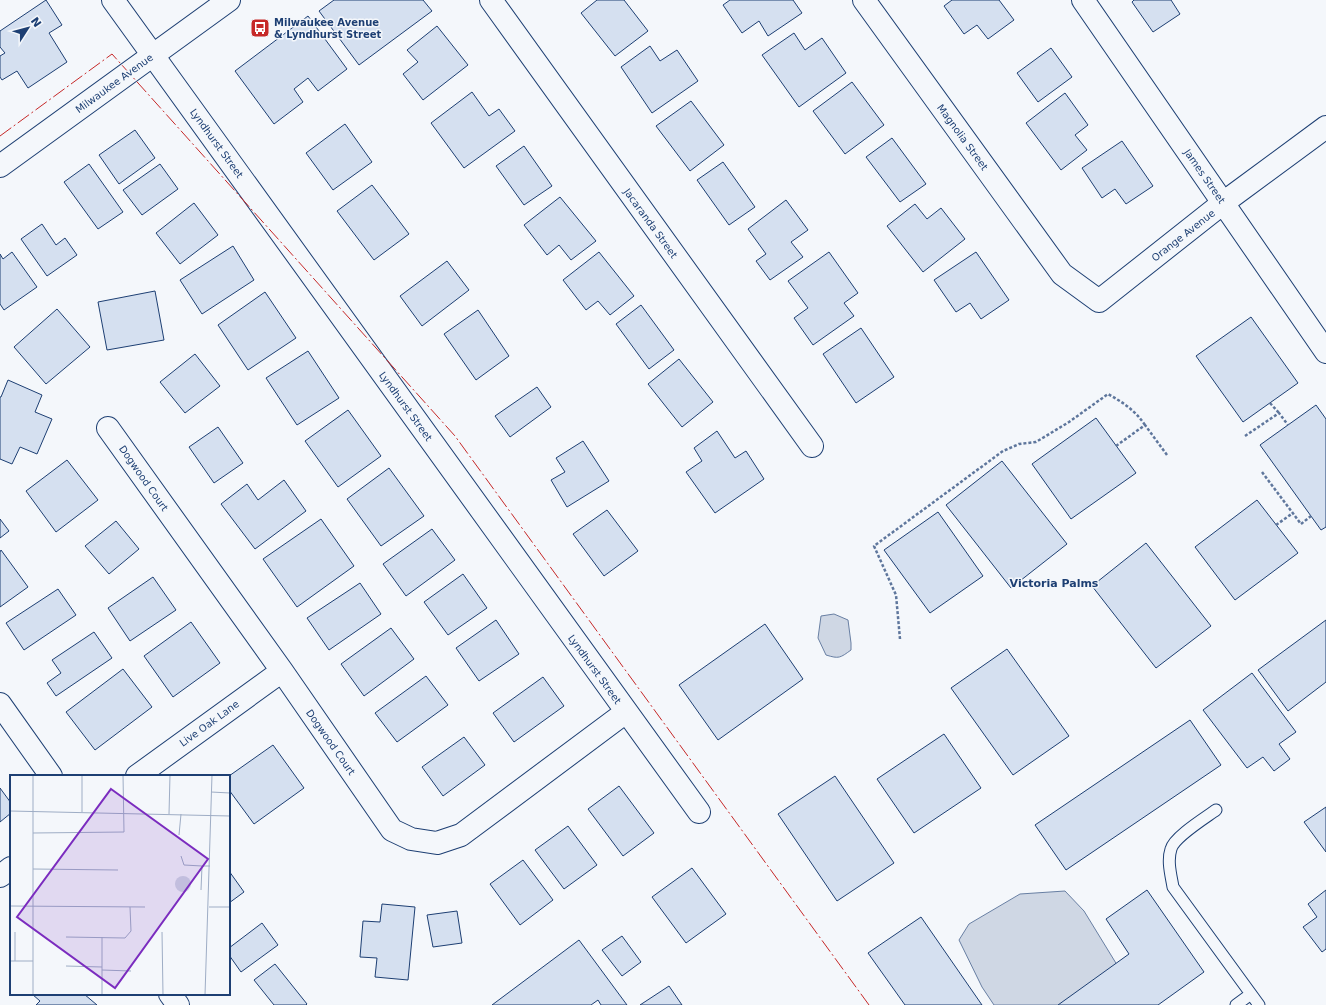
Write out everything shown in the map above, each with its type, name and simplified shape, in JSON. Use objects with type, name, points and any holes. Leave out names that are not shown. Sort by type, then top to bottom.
[{"type":"street","name":"Lyndhurst Street","points":[[113,0],[699,812]]},
{"type":"street","name":"Milwaukee Avenue","points":[[0,166],[229,0]]},
{"type":"street","name":"Jacaranda Street","points":[[491,0],[812,446]]},
{"type":"street","name":"Magnolia Street","points":[[864,0],[1062,274],[1099,301]]},
{"type":"street","name":"James Street","points":[[1083,0],[1326,352]]},
{"type":"street","name":"Orange Avenue","points":[[1099,301],[1223,203],[1326,127]]},
{"type":"street","name":"Dogwood Court","points":[[108,428],[282,671],[392,830],[411,839],[437,843],[460,835],[626,712]]},
{"type":"street","name":"Live Oak Lane","points":[[138,775],[282,671]]},
{"type":"street","points":[[0,704],[50,775]]},
{"type":"street","points":[[0,876],[10,869]]},
{"type":"street","points":[[171,995],[178,1005]]},
{"type":"lane","points":[[1216,810],[1182,835],[1171,848],[1170,870],[1173,887],[1259,1005]]},
{"type":"lane","points":[[1236,1005],[1251,994]]},
{"type":"path","points":[[900,639],[896,595],[874,546],[1003,451],[1019,444],[1036,442],[1069,422],[1108,394],[1131,409],[1140,418],[1168,455]]},
{"type":"path","points":[[1270,403],[1280,413],[1288,425]]},
{"type":"path","points":[[1245,436],[1280,413]]},
{"type":"path","points":[[1116,446],[1145,425]]},
{"type":"path","points":[[1262,472],[1301,524],[1311,516]]},
{"type":"path","points":[[1276,525],[1292,513]]},
{"type":"shaded area","points":[[834,614],[848,620],[851,643],[851,650],[842,656],[837,657],[826,655],[818,638],[821,616]]},
{"type":"shaded area","points":[[1065,891],[1084,911],[1122,973],[1087,1005],[994,1005],[982,987],[959,940],[969,924],[1020,894]]},
{"type":"building","points":[[46,0],[62,25],[49,33],[67,62],[28,88],[17,71],[2,80],[0,77],[0,56],[5,53],[0,47],[0,31]]},
{"type":"building","points":[[334,0],[423,0],[432,11],[359,65],[319,11]]},
{"type":"building","points":[[597,0],[624,0],[648,31],[615,56],[581,13]]},
{"type":"building","points":[[730,0],[793,0],[802,13],[768,36],[759,21],[742,33],[723,5]]},
{"type":"building","points":[[952,0],[999,0],[1014,20],[988,39],[977,25],[964,34],[944,6]]},
{"type":"building","points":[[1134,0],[1171,0],[1180,14],[1153,32],[1132,2]]},
{"type":"building","points":[[308,16],[347,69],[318,91],[308,78],[294,89],[303,102],[274,124],[235,71]]},
{"type":"building","points":[[437,26],[468,65],[423,100],[403,74],[418,62],[407,50]]},
{"type":"building","points":[[794,33],[805,50],[822,38],[846,73],[799,107],[762,55]]},
{"type":"building","points":[[650,46],[660,61],[677,50],[698,81],[652,113],[621,67]]},
{"type":"building","points":[[1051,48],[1072,77],[1038,102],[1017,73]]},
{"type":"building","points":[[852,82],[884,125],[845,154],[813,111]]},
{"type":"building","points":[[472,92],[489,116],[499,109],[515,131],[464,168],[431,123]]},
{"type":"building","points":[[1065,93],[1088,125],[1075,135],[1087,150],[1061,170],[1026,123]]},
{"type":"building","points":[[691,101],[724,145],[690,171],[656,126]]},
{"type":"building","points":[[345,124],[372,162],[333,190],[306,153]]},
{"type":"building","points":[[135,130],[155,158],[119,184],[99,155]]},
{"type":"building","points":[[892,138],[926,184],[900,202],[866,157]]},
{"type":"building","points":[[1122,141],[1153,186],[1126,204],[1115,189],[1102,198],[1082,168]]},
{"type":"building","points":[[524,146],[552,186],[524,205],[496,166]]},
{"type":"building","points":[[723,162],[755,207],[729,225],[697,180]]},
{"type":"building","points":[[89,164],[123,212],[98,229],[64,182]]},
{"type":"building","points":[[160,164],[178,189],[142,215],[123,190]]},
{"type":"building","points":[[372,185],[409,234],[374,260],[337,211]]},
{"type":"building","points":[[560,197],[596,241],[571,260],[559,245],[547,255],[524,225]]},
{"type":"building","points":[[786,200],[808,230],[791,242],[803,257],[770,280],[756,261],[766,254],[748,229]]},
{"type":"building","points":[[194,203],[218,235],[180,264],[156,233]]},
{"type":"building","points":[[915,204],[927,219],[941,208],[965,239],[923,272],[887,226]]},
{"type":"building","points":[[42,224],[56,245],[65,238],[77,255],[47,276],[21,239]]},
{"type":"building","points":[[233,246],[254,280],[202,314],[180,280]]},
{"type":"building","points":[[12,252],[37,287],[4,310],[0,304],[0,254],[3,259]]},
{"type":"building","points":[[599,252],[634,296],[610,315],[598,301],[586,310],[563,280]]},
{"type":"building","points":[[829,252],[858,293],[844,303],[854,316],[813,345],[794,318],[808,308],[788,281]]},
{"type":"building","points":[[976,252],[1009,300],[981,319],[970,303],[956,312],[934,280]]},
{"type":"building","points":[[447,261],[469,290],[422,326],[400,296]]},
{"type":"building","points":[[155,291],[164,340],[107,350],[98,302]]},
{"type":"building","points":[[265,292],[296,338],[248,370],[218,325]]},
{"type":"building","points":[[641,305],[674,350],[649,369],[616,324]]},
{"type":"building","points":[[57,309],[90,347],[46,384],[14,347]]},
{"type":"building","points":[[478,310],[509,356],[476,380],[444,334]]},
{"type":"building","points":[[1251,317],[1298,383],[1243,422],[1196,356]]},
{"type":"building","points":[[861,328],[894,377],[856,403],[823,354]]},
{"type":"building","points":[[308,351],[339,398],[297,425],[266,378]]},
{"type":"building","points":[[195,354],[220,386],[185,413],[160,382]]},
{"type":"building","points":[[679,359],[713,402],[682,427],[648,384]]},
{"type":"building","points":[[8,380],[42,395],[35,412],[52,419],[37,454],[20,447],[12,464],[0,459],[0,397]]},
{"type":"building","points":[[537,387],[551,407],[510,437],[495,416]]},
{"type":"building","points":[[1316,405],[1326,419],[1326,527],[1321,530],[1260,445]]},
{"type":"building","points":[[348,410],[381,456],[338,487],[305,441]]},
{"type":"building","points":[[1096,418],[1136,473],[1071,519],[1032,464]]},
{"type":"building","points":[[218,427],[243,463],[214,483],[189,447]]},
{"type":"building","points":[[717,431],[735,458],[746,451],[764,479],[715,513],[686,472],[702,461],[694,448]]},
{"type":"building","points":[[583,441],[609,481],[567,507],[551,480],[565,472],[556,458]]},
{"type":"building","points":[[67,460],[98,500],[56,532],[26,491]]},
{"type":"building","points":[[1002,461],[1067,544],[1011,588],[946,505]]},
{"type":"building","points":[[389,468],[424,516],[381,546],[347,499]]},
{"type":"building","points":[[284,480],[306,511],[255,549],[221,504],[247,484],[258,500]]},
{"type":"building","points":[[1257,500],[1298,553],[1235,600],[1195,547]]},
{"type":"building","points":[[607,510],[638,551],[604,576],[573,534]]},
{"type":"building","points":[[938,512],[983,576],[930,613],[884,550]]},
{"type":"building","points":[[0,519],[9,531],[0,538]]},
{"type":"building","points":[[321,519],[354,566],[297,607],[263,559]]},
{"type":"building","points":[[116,521],[139,549],[109,574],[85,546]]},
{"type":"building","points":[[432,529],[455,560],[406,596],[383,564]]},
{"type":"building","points":[[1146,543],[1211,626],[1156,668],[1092,586]]},
{"type":"building","points":[[1,550],[28,587],[0,607],[0,552]]},
{"type":"building","points":[[463,574],[487,608],[448,635],[424,602]]},
{"type":"building","points":[[153,577],[176,610],[130,641],[108,608]]},
{"type":"building","points":[[360,583],[381,614],[329,650],[307,618]]},
{"type":"building","points":[[58,589],[76,615],[24,650],[6,623]]},
{"type":"building","points":[[496,620],[519,654],[479,681],[456,648]]},
{"type":"building","points":[[1326,620],[1326,682],[1288,711],[1258,670]]},
{"type":"building","points":[[191,622],[220,663],[173,697],[144,656]]},
{"type":"building","points":[[765,624],[803,679],[718,740],[679,685]]},
{"type":"building","points":[[391,628],[414,659],[364,696],[341,664]]},
{"type":"building","points":[[94,632],[112,658],[56,696],[47,683],[61,673],[52,660]]},
{"type":"building","points":[[1007,649],[1069,736],[1013,775],[951,688]]},
{"type":"building","points":[[123,669],[152,707],[95,750],[66,712]]},
{"type":"building","points":[[1252,673],[1296,732],[1279,744],[1290,759],[1274,771],[1263,757],[1247,768],[1203,710]]},
{"type":"building","points":[[426,676],[448,705],[397,742],[375,713]]},
{"type":"building","points":[[543,677],[564,706],[514,742],[493,713]]},
{"type":"building","points":[[1190,720],[1221,765],[1066,870],[1035,825]]},
{"type":"building","points":[[944,734],[981,788],[914,833],[877,779]]},
{"type":"building","points":[[464,737],[485,765],[443,796],[422,767]]},
{"type":"building","points":[[273,745],[304,788],[254,824],[230,791],[230,775]]},
{"type":"building","points":[[835,776],[894,863],[837,901],[778,814]]},
{"type":"building","points":[[619,786],[654,833],[623,856],[588,809]]},
{"type":"building","points":[[0,788],[10,802],[10,814],[0,822]]},
{"type":"building","points":[[1326,807],[1326,852],[1304,822]]},
{"type":"building","points":[[568,826],[597,865],[564,889],[535,850]]},
{"type":"building","points":[[523,860],[553,900],[520,925],[490,884]]},
{"type":"building","points":[[692,868],[726,914],[686,943],[652,897]]},
{"type":"building","points":[[230,872],[244,892],[230,902]]},
{"type":"building","points":[[1147,890],[1204,972],[1158,1005],[1058,1005],[1129,954],[1106,919]]},
{"type":"building","points":[[1326,890],[1326,949],[1322,952],[1303,927],[1317,917],[1308,904]]},
{"type":"building","points":[[382,904],[415,907],[408,980],[375,977],[377,958],[360,957],[363,921],[380,922]]},
{"type":"building","points":[[457,911],[462,943],[433,947],[427,915]]},
{"type":"building","points":[[921,917],[982,1005],[905,1005],[868,953]]},
{"type":"building","points":[[262,923],[278,945],[241,972],[230,956],[230,947]]},
{"type":"building","points":[[622,936],[641,962],[622,976],[602,950]]},
{"type":"building","points":[[579,940],[627,1005],[601,1005],[598,1000],[591,1005],[492,1005]]},
{"type":"building","points":[[275,964],[307,1004],[306,1005],[274,1005],[254,980]]},
{"type":"building","points":[[669,986],[682,1005],[640,1005]]},
{"type":"building","points":[[33,995],[85,995],[97,1005],[36,1005],[40,1001]]},
{"type":"power","points":[[0,136],[112,54],[455,436],[869,1005]]},
{"type":"place","name":"Milwaukee Avenue & Lyndhurst Street","points":[[260,28]]},
{"type":"district","name":"Victoria Palms","points":[[1054,583]]}]
